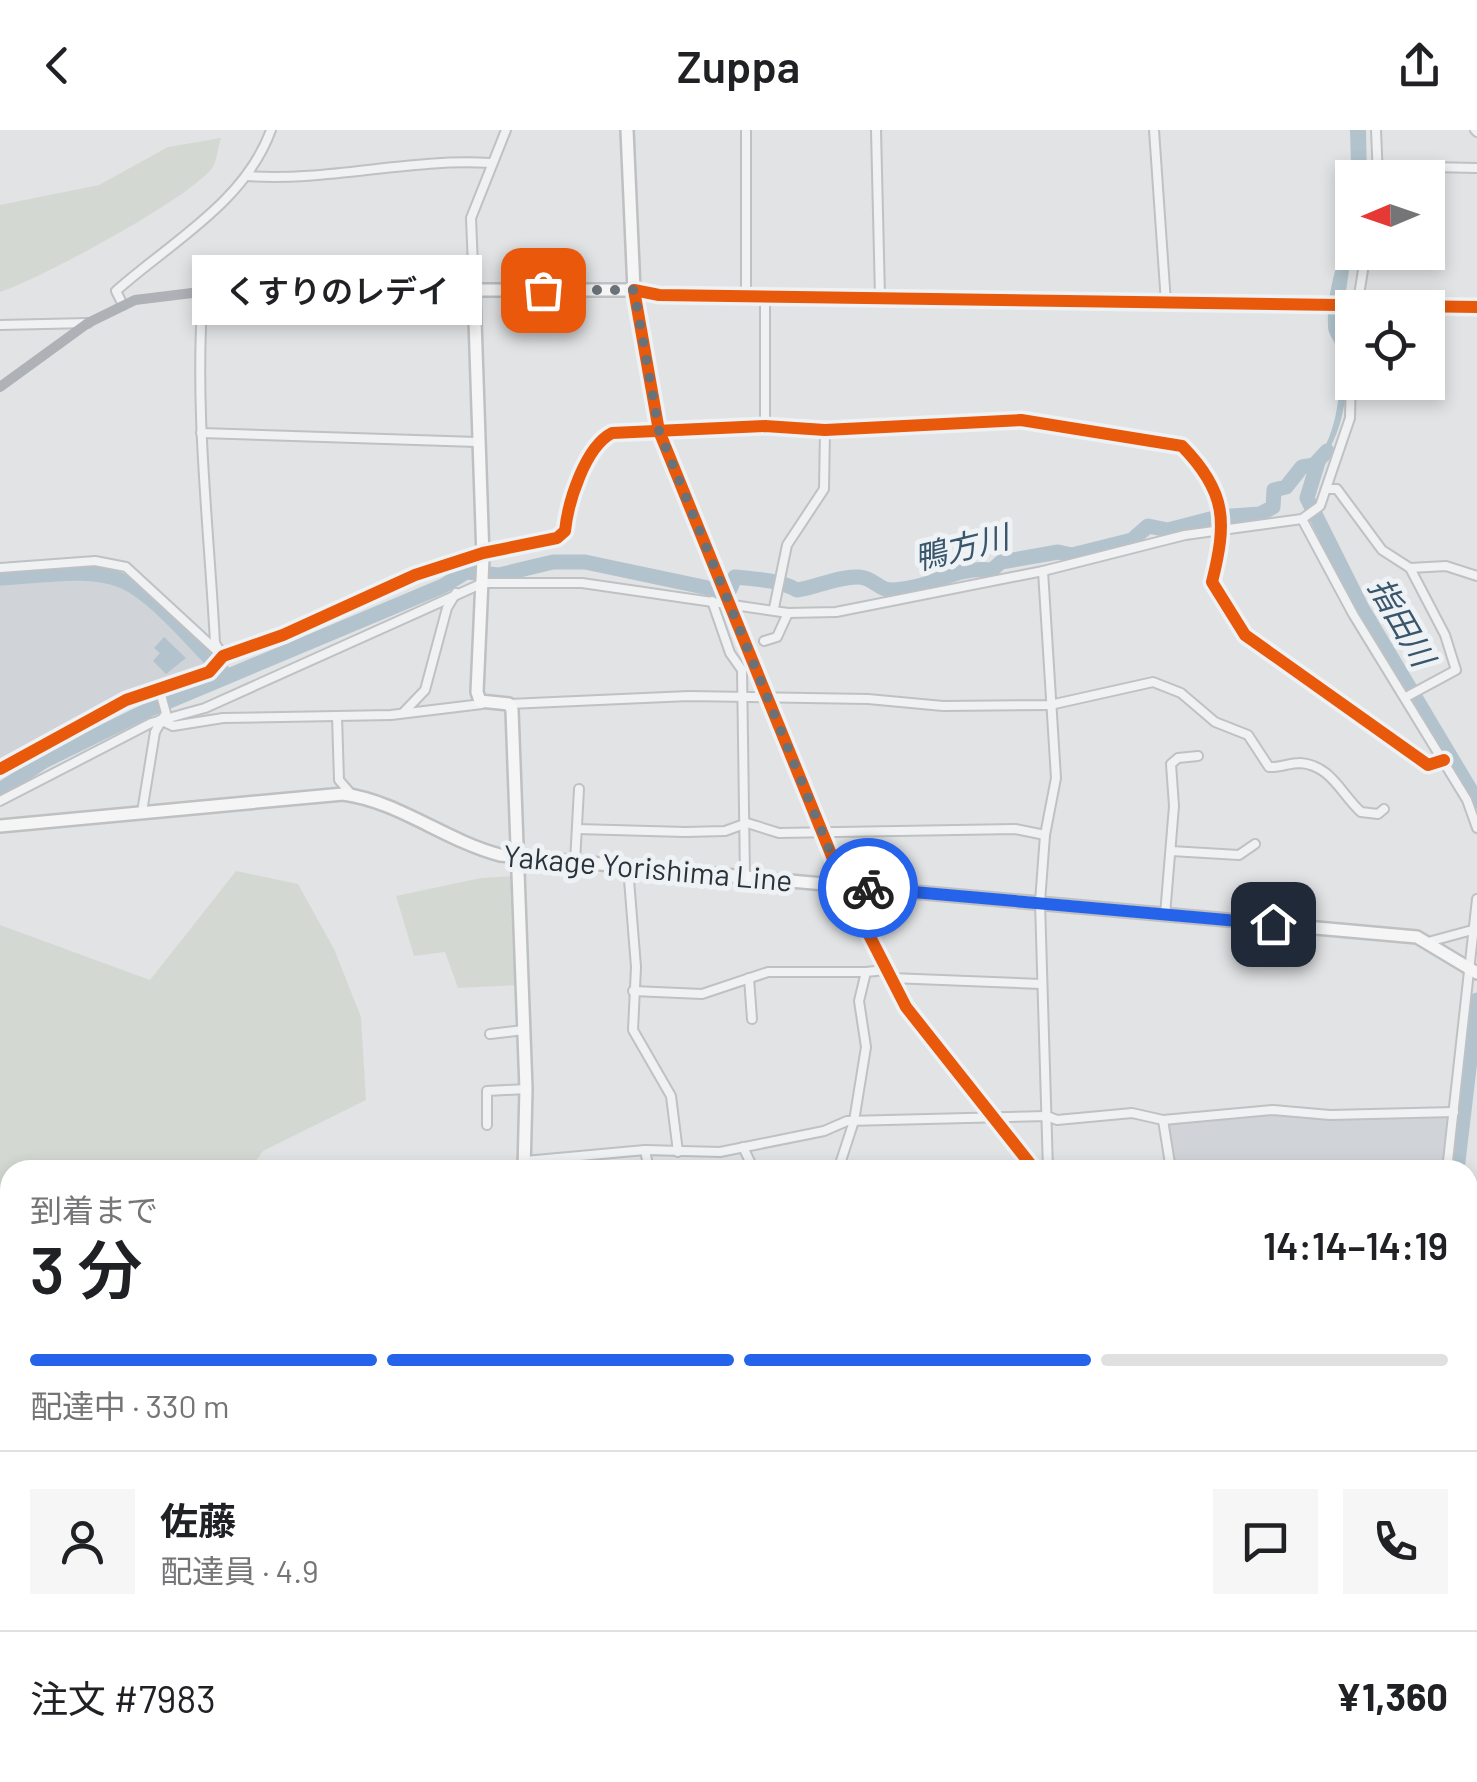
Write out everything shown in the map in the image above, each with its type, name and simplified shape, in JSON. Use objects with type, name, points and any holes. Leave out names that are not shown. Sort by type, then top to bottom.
[{"type":"main road","points":[[0,387],[88,323],[122,305],[161,296],[203,292],[634,290],[627,130]]},
{"type":"main road","points":[[474,290],[483,556],[477,692],[485,704],[509,704],[526,1089],[524,1160]]},
{"type":"main road","name":"Yakage Yorishima Line","points":[[0,826],[352,796],[470,847],[518,856],[1417,936],[1473,970]]},
{"type":"street","points":[[122,305],[116,291],[217,208],[261,157],[270,130]]},
{"type":"street","points":[[474,290],[471,218],[506,130]]},
{"type":"street","points":[[746,130],[746,294]]},
{"type":"street","points":[[876,130],[880,297]]},
{"type":"street","points":[[1154,130],[1166,302]]},
{"type":"street","points":[[1376,130],[1379,160]]},
{"type":"street","points":[[246,176],[338,174],[457,161],[490,163]]},
{"type":"street","points":[[1445,167],[1477,168]]},
{"type":"street","points":[[1028,1160],[922,1030],[888,974],[844,886],[659,431],[634,290],[659,296],[746,294],[1335,305]]},
{"type":"street","points":[[203,292],[198,354],[201,434],[216,642],[222,656]]},
{"type":"street","points":[[765,295],[766,426]]},
{"type":"street","points":[[1445,307],[1477,307]]},
{"type":"street","points":[[0,325],[88,323]]},
{"type":"street","points":[[0,801],[163,716],[206,708],[457,592],[483,584],[582,583],[788,612],[836,612],[1043,571],[1224,525],[1304,517],[1320,506],[1350,418],[1350,400]]},
{"type":"street","points":[[0,769],[126,700],[208,672],[222,656],[283,635],[415,575],[556,538],[565,531],[568,502],[600,439],[612,433],[766,426],[825,430],[1021,420],[1171,440],[1200,464],[1218,497],[1224,525],[1212,582],[1245,636],[1428,766],[1444,760]]},
{"type":"street","points":[[774,608],[787,545],[824,489],[825,430]]},
{"type":"street","points":[[201,434],[477,442]]},
{"type":"street","points":[[1326,489],[1337,489],[1382,550],[1410,568],[1445,635],[1456,670],[1406,696]]},
{"type":"street","points":[[1304,517],[1353,614],[1444,760],[1477,828]]},
{"type":"street","points":[[0,568],[96,561],[126,566],[222,656]]},
{"type":"street","points":[[1410,568],[1446,566],[1477,576]]},
{"type":"street","points":[[1043,571],[1056,778],[1045,835],[1040,902],[1048,1160]]},
{"type":"street","points":[[402,713],[425,690],[447,608],[457,592]]},
{"type":"street","points":[[712,601],[730,653],[742,670],[745,877]]},
{"type":"street","points":[[764,642],[776,637],[788,612]]},
{"type":"street","points":[[509,704],[647,696],[1050,705],[1153,682],[1181,692],[1215,722],[1248,735],[1268,767],[1293,763],[1316,767],[1339,784],[1362,812],[1378,814],[1384,809]]},
{"type":"street","points":[[142,812],[145,775],[163,716],[160,691]]},
{"type":"street","points":[[163,716],[173,726],[237,717],[402,713],[485,704]]},
{"type":"street","points":[[337,716],[340,780],[352,796]]},
{"type":"street","points":[[1164,915],[1171,851],[1171,764],[1178,758],[1198,756]]},
{"type":"street","points":[[575,862],[579,789]]},
{"type":"street","points":[[577,828],[726,831],[744,823],[779,833],[1015,829],[1045,835]]},
{"type":"street","points":[[1171,851],[1239,855],[1255,844]]},
{"type":"street","points":[[628,867],[636,967],[632,1030],[670,1096],[678,1152]]},
{"type":"street","points":[[1448,1160],[1473,970],[1477,899]]},
{"type":"street","points":[[1428,942],[1475,930]]},
{"type":"street","points":[[633,991],[702,994],[768,972],[866,972],[1041,984]]},
{"type":"street","points":[[841,1160],[854,1120],[866,1047],[859,1000],[866,972]]},
{"type":"street","points":[[749,978],[752,1020]]},
{"type":"street","points":[[490,1034],[524,1030]]},
{"type":"street","points":[[487,1125],[487,1090],[526,1089]]},
{"type":"street","points":[[569,1160],[644,1150],[678,1152],[743,1147],[854,1120],[1047,1116],[1057,1120],[1132,1113],[1163,1120],[1273,1110],[1330,1115],[1454,1112]]},
{"type":"street","points":[[1163,1120],[1169,1160]]},
{"type":"street","points":[[743,1147],[749,1160]]},
{"type":"street","points":[[644,1150],[646,1160]]},
{"type":"shaded area","points":[[1350,130],[1366,130],[1367,160],[1351,160]]},
{"type":"shaded area","points":[[221,138],[212,168],[175,199],[79,255],[0,292],[0,205],[99,185],[168,147]]},
{"type":"shaded area","points":[[1335,269],[1348,270],[1345,290],[1335,290],[1335,344],[1328,329]]},
{"type":"shaded area","points":[[1338,400],[1344,400],[1335,438],[1319,466],[1313,462],[1328,440]]},
{"type":"shaded area","points":[[116,577],[150,604],[207,666],[127,695],[0,761],[0,583]]},
{"type":"shaded area","points":[[164,637],[186,658],[166,674],[153,661],[160,653],[154,648]]},
{"type":"shaded area","points":[[236,871],[298,884],[334,949],[361,1017],[366,1100],[263,1151],[256,1160],[0,1160],[0,925],[150,980]]},
{"type":"shaded area","points":[[514,876],[520,985],[458,988],[445,952],[414,956],[396,896],[481,878]]},
{"type":"shaded area","points":[[1261,1113],[1450,1115],[1445,1160],[1172,1160],[1167,1128],[1170,1123]]},
{"type":"waterway","name":"鴨方川","points":[[0,790],[44,761],[150,709],[443,586],[466,572],[499,575],[553,562],[585,562],[713,589],[730,589],[735,577],[775,582],[797,590],[859,577],[889,590],[908,588],[965,571],[992,570],[1001,562],[1058,552],[1072,555],[1132,540],[1148,526],[1168,530],[1218,517],[1260,514],[1273,507],[1274,490],[1286,487],[1302,467],[1314,465],[1327,451]]},
{"type":"waterway","name":"指田川","points":[[1318,462],[1307,498],[1362,608],[1477,801]]},
{"type":"waterway","points":[[0,578],[79,573],[123,581],[163,610],[226,675]]},
{"type":"waterway","name":"指田川","points":[[1458,1160],[1477,1000]]},
{"type":"cycle path","points":[[1027,1160],[906,1007],[844,886],[659,431],[634,290],[659,295],[1477,307]]},
{"type":"cycle path","points":[[0,769],[126,700],[209,672],[223,656],[283,635],[415,575],[483,553],[557,538],[565,531],[574,491],[586,463],[612,433],[765,426],[825,430],[1021,420],[1182,446],[1215,493],[1221,525],[1212,582],[1245,635],[1428,765],[1444,760]]},
{"type":"way so far","points":[[543,290],[634,290],[659,431],[844,886],[868,888]]},
{"type":"place","name":"くすりのレデイ","points":[[543,290]]},
{"type":"route","points":[[868,888],[1273,924]]}]
